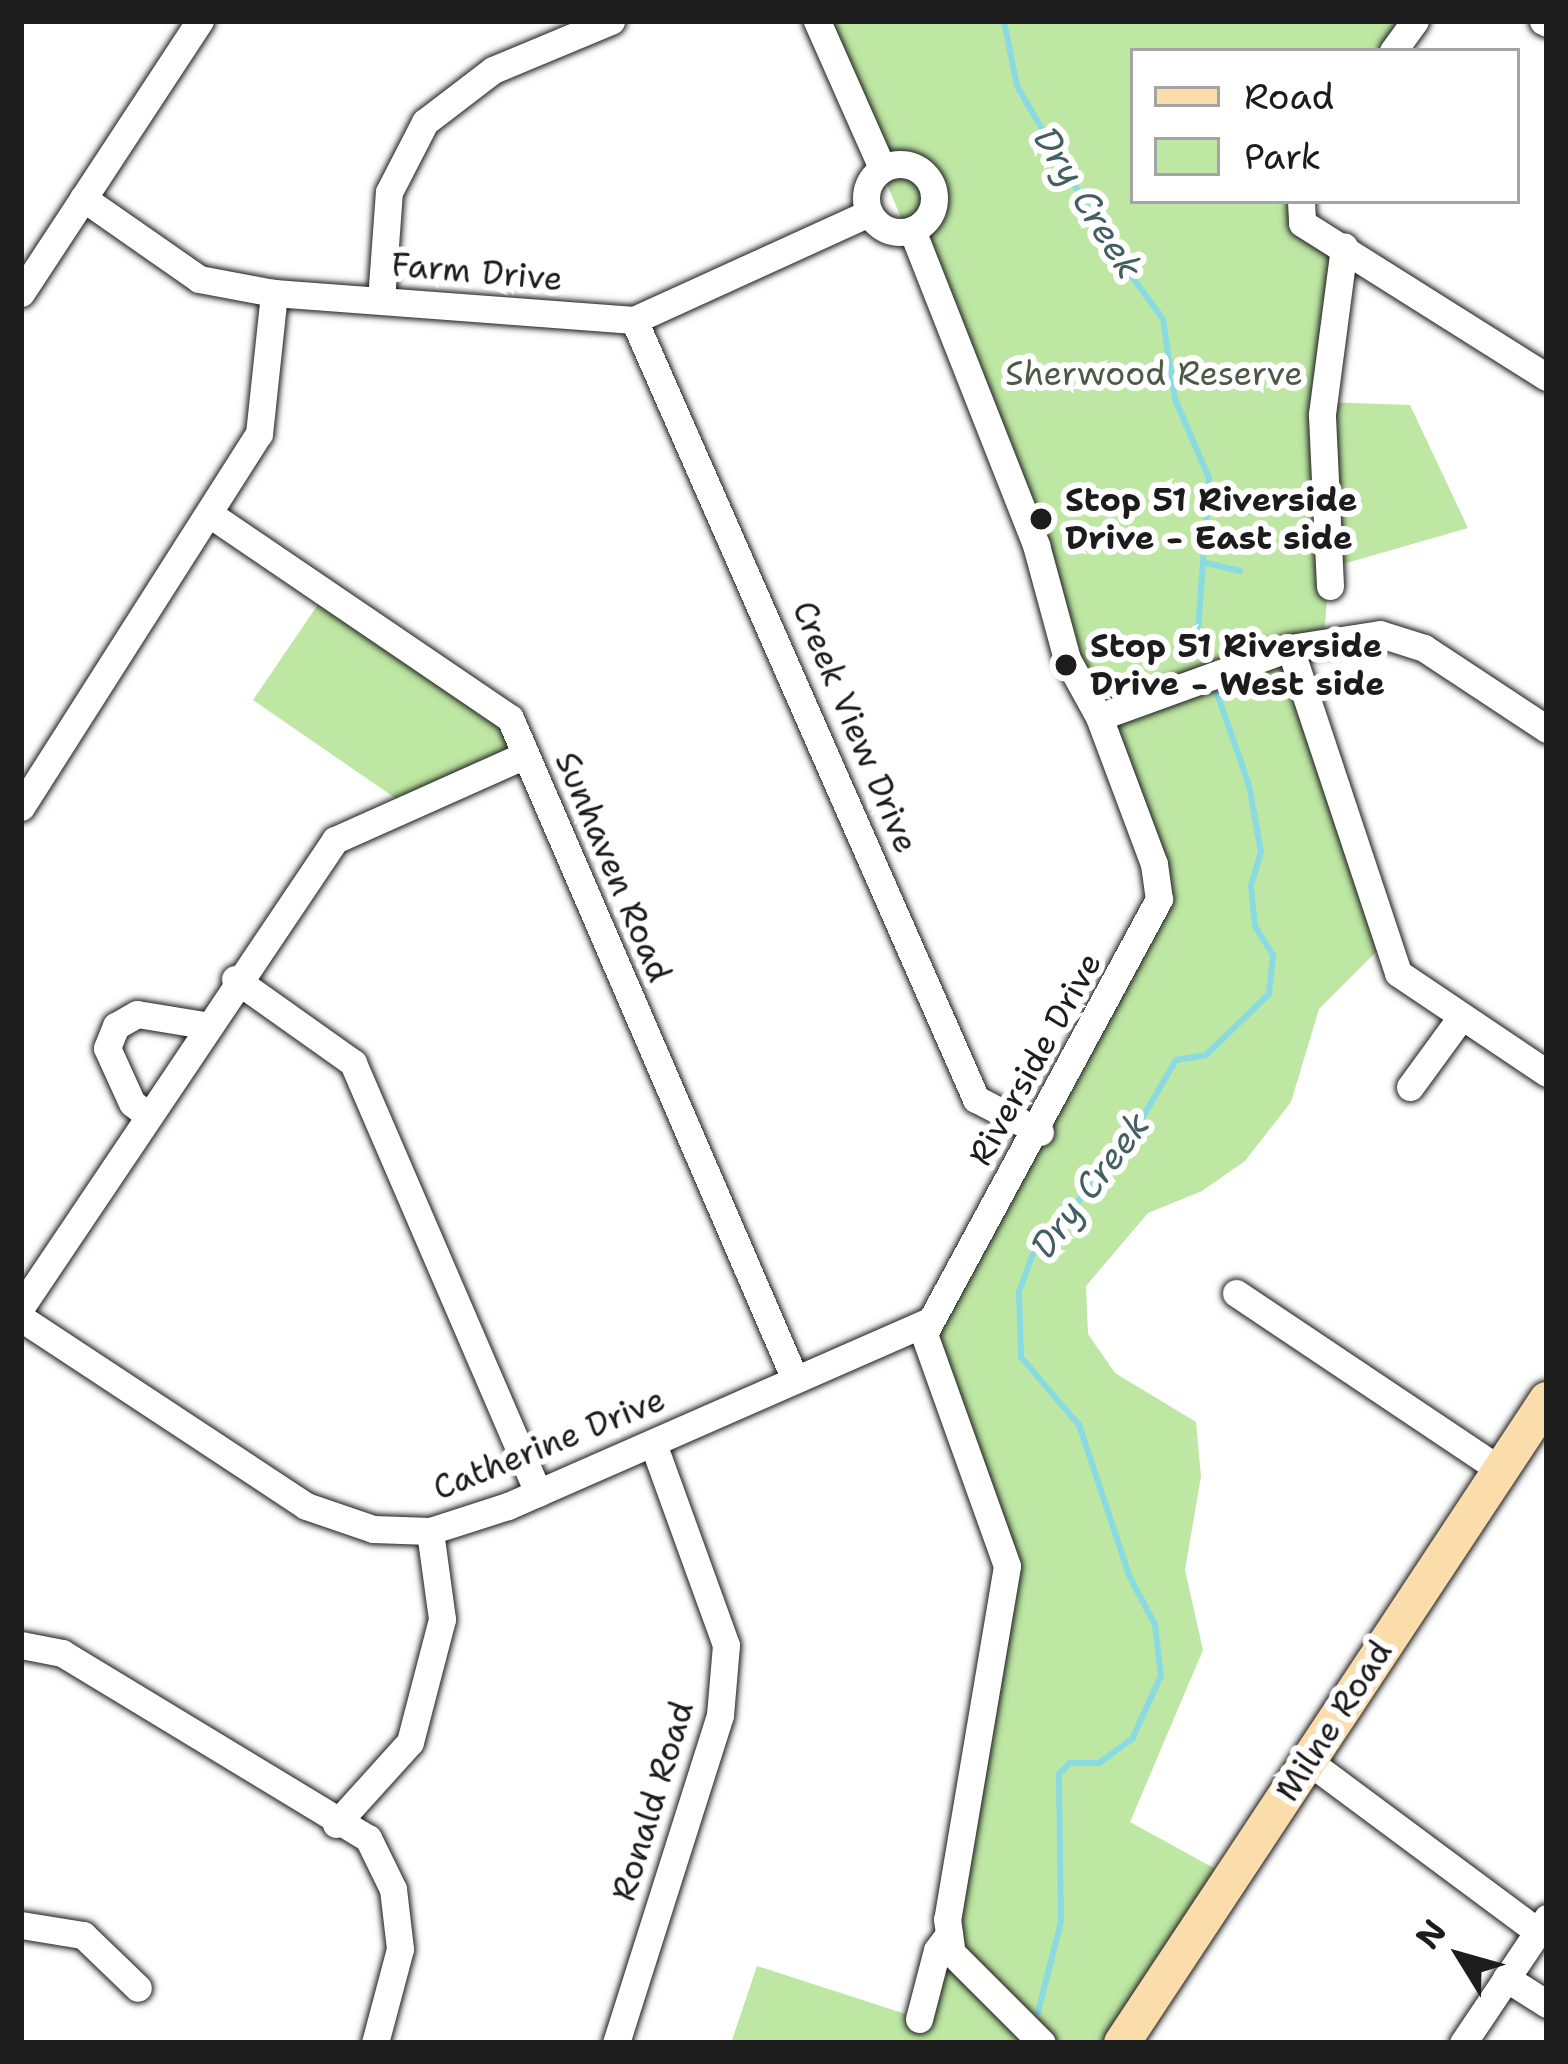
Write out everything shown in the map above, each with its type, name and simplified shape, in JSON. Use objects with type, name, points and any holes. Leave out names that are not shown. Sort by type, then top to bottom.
[{"type":"main road","name":"Milne Road","points":[[1122,2043],[1547,1400]]},
{"type":"street","points":[[21,293],[200,21]]},
{"type":"street","points":[[381,300],[389,192],[425,122],[452,93],[493,70],[611,21]]},
{"type":"street","points":[[818,21],[883,169]]},
{"type":"street","points":[[1395,48],[1415,21]]},
{"type":"street","points":[[907,164],[933,189],[930,214],[912,230],[882,228],[869,213],[866,193],[883,169],[907,164]]},
{"type":"street","name":"Farm Drive","points":[[83,198],[199,279],[274,293],[634,320],[869,213]]},
{"type":"street","points":[[1301,204],[1302,224],[1547,376]]},
{"type":"street","name":"Riverside Drive","points":[[912,230],[1036,545],[1067,659],[1099,718],[1154,864],[1159,899],[1040,1132],[928,1322]]},
{"type":"street","points":[[1330,586],[1322,414],[1344,246]]},
{"type":"street","points":[[22,805],[259,434],[274,293]]},
{"type":"street","name":"Creek View Drive","points":[[634,320],[976,1099],[1040,1132]]},
{"type":"street","name":"Sunhaven Road","points":[[211,515],[495,701],[525,755],[794,1376]]},
{"type":"street","points":[[1099,718],[1290,648],[1380,634],[1424,648],[1547,729]]},
{"type":"street","points":[[1290,648],[1398,973],[1547,1073]]},
{"type":"street","points":[[21,1307],[145,1113],[334,840],[525,755]]},
{"type":"street","points":[[235,979],[353,1063],[538,1493]]},
{"type":"street","points":[[145,1113],[118,1079],[107,1048],[116,1026],[136,1014],[205,1024]]},
{"type":"street","points":[[1410,1087],[1461,1017]]},
{"type":"street","points":[[1236,1294],[1500,1470]]},
{"type":"street","name":"Catherine Drive","points":[[21,1318],[306,1506],[373,1529],[430,1531],[538,1493],[794,1376],[928,1322]]},
{"type":"street","points":[[919,2019],[937,1950],[949,1934],[1007,1566],[926,1343],[928,1322]]},
{"type":"street","name":"Ronald Road","points":[[616,2043],[720,1715],[726,1645],[653,1442]]},
{"type":"street","points":[[336,1824],[410,1742],[442,1618],[430,1531]]},
{"type":"street","points":[[21,1645],[62,1653],[336,1824],[368,1838],[393,1889],[400,1949],[375,2043]]},
{"type":"street","points":[[1308,1761],[1543,1925],[1463,2043]]},
{"type":"street","points":[[21,1924],[82,1934],[138,1988]]},
{"type":"street","points":[[949,1934],[971,1980],[1042,2043]]},
{"type":"street","points":[[1506,1978],[1547,2005]]},
{"type":"green space","name":"Sherwood Reserve","points":[[819,21],[1412,21],[1392,48],[1130,48],[1130,204],[1307,204],[1343,263],[1323,402],[1410,405],[1468,528],[1329,568],[1324,642],[1291,647],[1386,942],[1319,1009],[1291,1102],[1245,1161],[1202,1191],[1148,1213],[1086,1286],[1088,1334],[1115,1373],[1196,1422],[1201,1476],[1185,1570],[1203,1650],[1130,1822],[1232,1878],[1122,2043],[731,2043],[757,1966],[918,2018],[1007,1566],[958,1428],[935,1323],[1159,899],[1010,479]]},
{"type":"green space","points":[[321,600],[502,724],[510,748],[398,800],[253,700]]},
{"type":"waterway","name":"Dry Creek","points":[[1004,21],[1017,86],[1111,248],[1163,319],[1175,399],[1209,478],[1198,632],[1211,662]]},
{"type":"waterway","points":[[1206,563],[1240,571]]},
{"type":"waterway","name":"Dry Creek","points":[[1038,2012],[1061,1922],[1059,1774],[1070,1763],[1099,1763],[1132,1739],[1161,1676],[1155,1625],[1129,1575],[1079,1425],[1021,1357],[1019,1292],[1032,1256],[1129,1141],[1176,1060],[1206,1055],[1269,994],[1273,955],[1255,926],[1251,886],[1261,852],[1249,785],[1216,690]]},
{"type":"place","name":"Stop 51 Riverside Drive - East side","points":[[1041,519]]},
{"type":"place","name":"Stop 51 Riverside Drive - West side","points":[[1066,665]]}]
